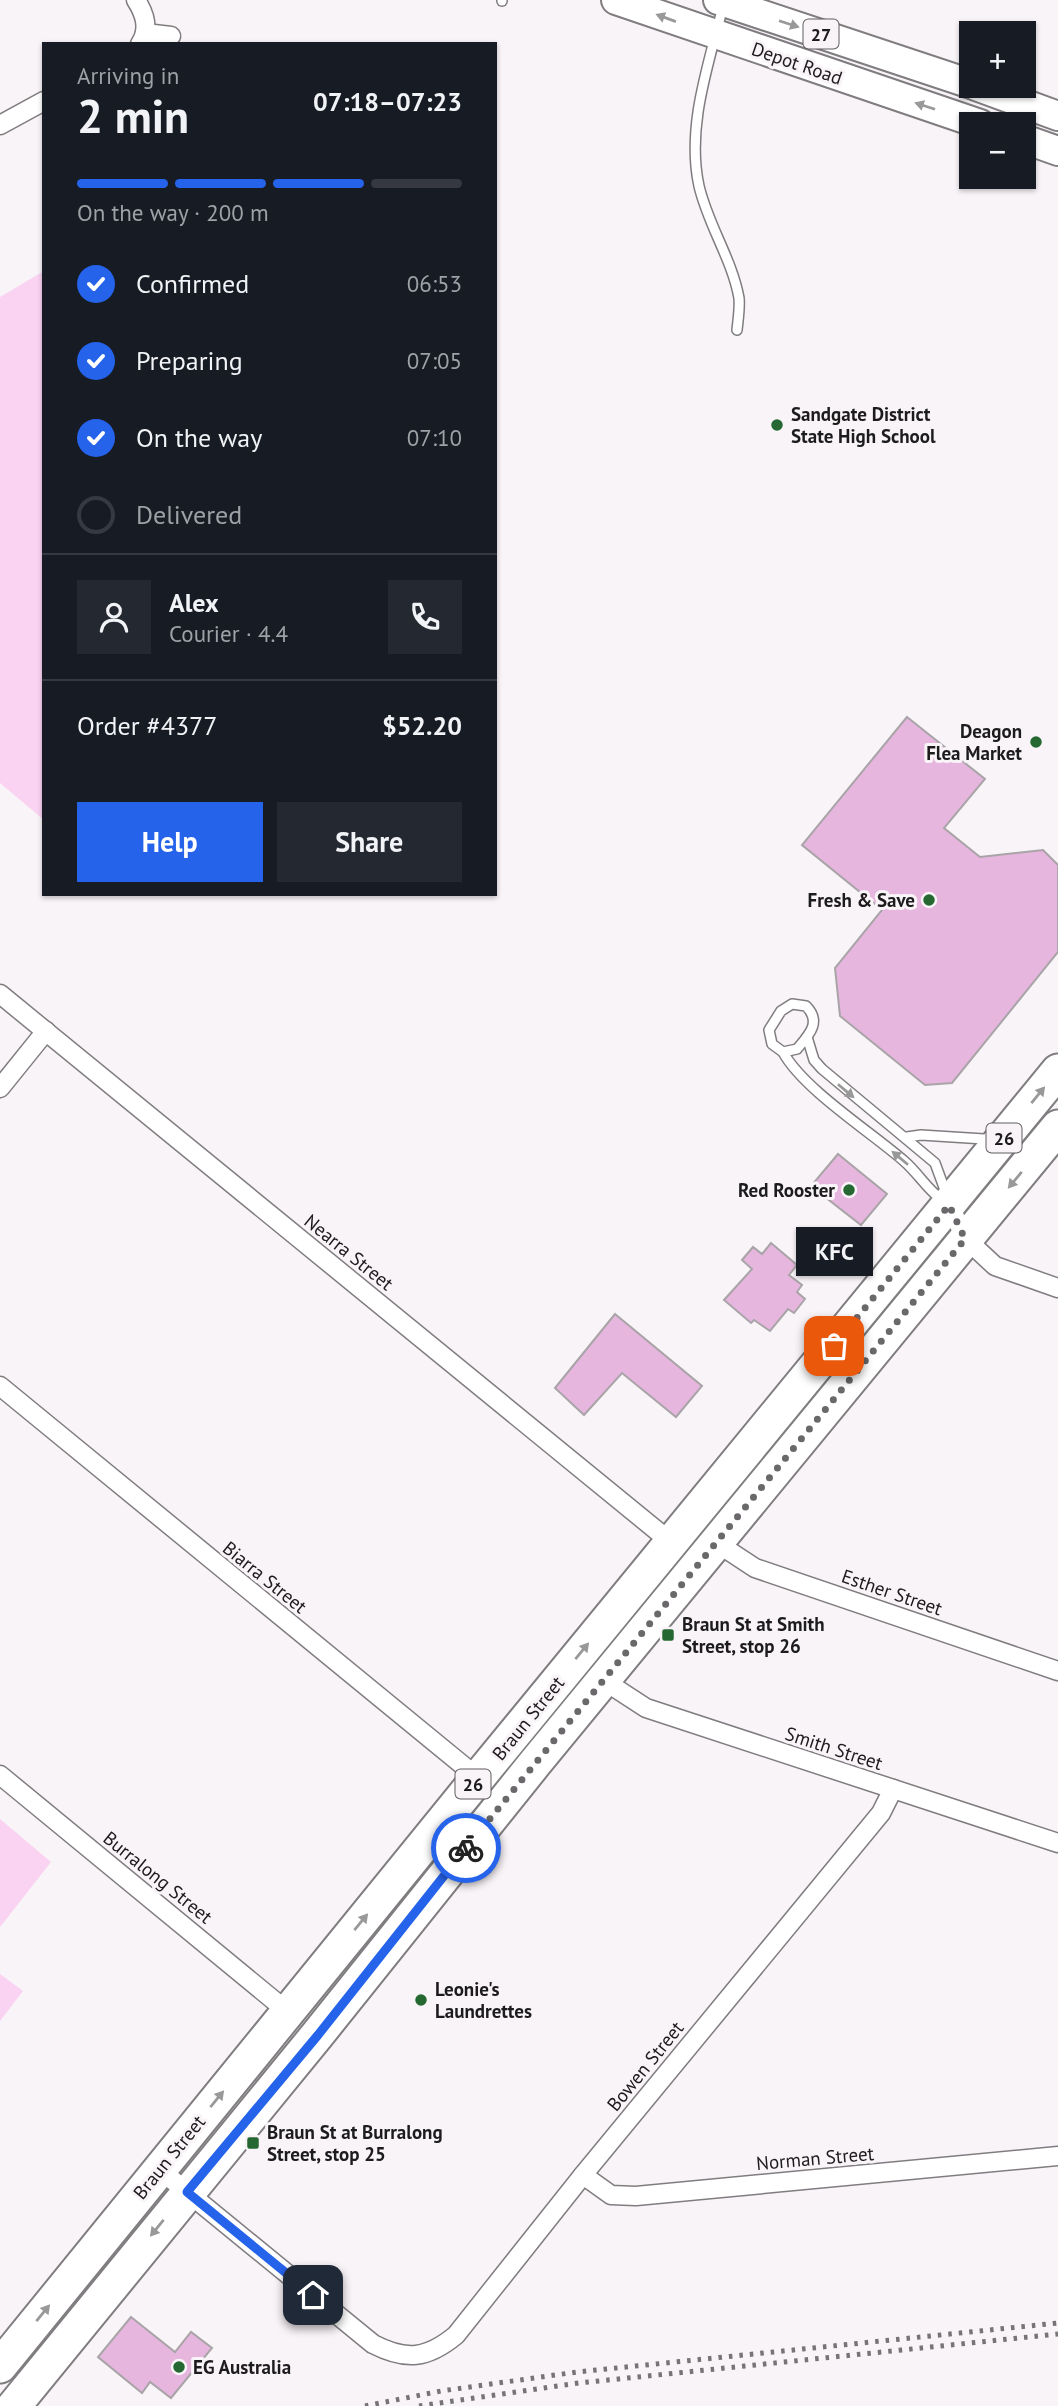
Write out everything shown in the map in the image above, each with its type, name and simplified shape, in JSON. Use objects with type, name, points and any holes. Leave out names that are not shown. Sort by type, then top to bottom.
[{"type":"highway","name":"Braun Street","points":[[0,2366],[1058,1071]]},
{"type":"highway","name":"Braun Street","points":[[14,2406],[318,2035],[505,1799],[1058,1128]]},
{"type":"main road","name":"Depot Road","points":[[616,0],[959,117]]},
{"type":"main road","name":"Depot Road","points":[[721,1],[959,80]]},
{"type":"main road","name":"Depot Road","points":[[1009,98],[1058,116]]},
{"type":"main road","points":[[1036,143],[1058,151]]},
{"type":"street","points":[[136,0],[144,14],[143,38],[171,36]]},
{"type":"street","points":[[0,125],[42,102]]},
{"type":"street","name":"Nearra Street","points":[[0,994],[672,1543]]},
{"type":"street","points":[[0,1088],[46,1031]]},
{"type":"street","points":[[949,1205],[965,1239],[995,1266],[1058,1288]]},
{"type":"street","name":"Biarra Street","points":[[0,1386],[505,1799]]},
{"type":"street","name":"Esther Street","points":[[717,1543],[755,1568],[1058,1671]]},
{"type":"street","name":"Smith Street","points":[[603,1680],[646,1708],[1058,1843]]},
{"type":"street","name":"Burralong Street","points":[[0,1775],[288,2012]]},
{"type":"street","name":"Bowen Street","points":[[187,2192],[373,2344],[405,2357],[417,2356],[444,2345],[456,2335],[583,2175],[881,1814],[893,1789]]},
{"type":"street","name":"Norman Street","points":[[583,2175],[611,2195],[636,2196],[1058,2156]]},
{"type":"street","points":[[159,2169],[187,2192]]},
{"type":"lane","points":[[721,1],[696,125],[695,160],[706,212],[739,299],[737,330]]},
{"type":"lane","points":[[783,1052],[797,1049],[814,1025],[811,1012],[800,1004],[786,1006],[769,1030],[772,1044],[783,1052],[800,1075],[906,1163],[929,1190],[949,1205]]},
{"type":"lane","points":[[807,1037],[814,1059],[822,1069],[847,1093],[907,1137],[935,1163],[942,1175],[949,1205]]},
{"type":"lane","points":[[907,1137],[921,1135],[984,1139],[1007,1134]]},
{"type":"shaded area","points":[[42,272],[42,818],[0,783],[0,297]]},
{"type":"shaded area","points":[[0,1819],[51,1862],[0,1927]]},
{"type":"shaded area","points":[[0,1974],[23,1991],[0,2021]]},
{"type":"building","points":[[907,717],[985,779],[944,828],[980,857],[1043,850],[1058,865],[1058,952],[952,1083],[925,1085],[840,1016],[835,968],[882,910],[802,845]]},
{"type":"building","name":"Red Rooster","points":[[838,1154],[887,1194],[861,1225],[811,1186]]},
{"type":"building","points":[[771,1243],[797,1265],[789,1275],[802,1285],[797,1292],[805,1299],[794,1313],[788,1309],[770,1331],[754,1320],[751,1323],[724,1300],[752,1269],[742,1260],[753,1247],[762,1254]]},
{"type":"building","points":[[615,1314],[702,1386],[676,1417],[622,1373],[584,1415],[555,1388]]},
{"type":"building","points":[[131,2317],[175,2352],[191,2332],[212,2348],[171,2398],[150,2382],[142,2393],[98,2357]]},
{"type":"railway","points":[[365,2406],[441,2391],[577,2372],[1058,2323]]},
{"type":"railway","points":[[419,2406],[579,2383],[1058,2334]]},
{"type":"way so far","points":[[466,1848],[965,1239],[949,1205],[834,1346]]},
{"type":"place","name":"Sandgate District State High School","points":[[777,425]]},
{"type":"place","name":"Deagon Flea Market","points":[[1036,742]]},
{"type":"place","name":"Fresh & Save","points":[[929,900]]},
{"type":"place","name":"Red Rooster","points":[[849,1190]]},
{"type":"place","name":"KFC","points":[[834,1346]]},
{"type":"place","name":"Braun St at Smith Street, stop 26","points":[[668,1635]]},
{"type":"place","name":"Leonie's Laundrettes","points":[[421,2000]]},
{"type":"place","name":"Braun St at Burralong Street, stop 25","points":[[253,2143]]},
{"type":"place","name":"EG Australia","points":[[179,2367]]},
{"type":"route","points":[[313,2295],[187,2192],[318,2035],[466,1848]]}]
